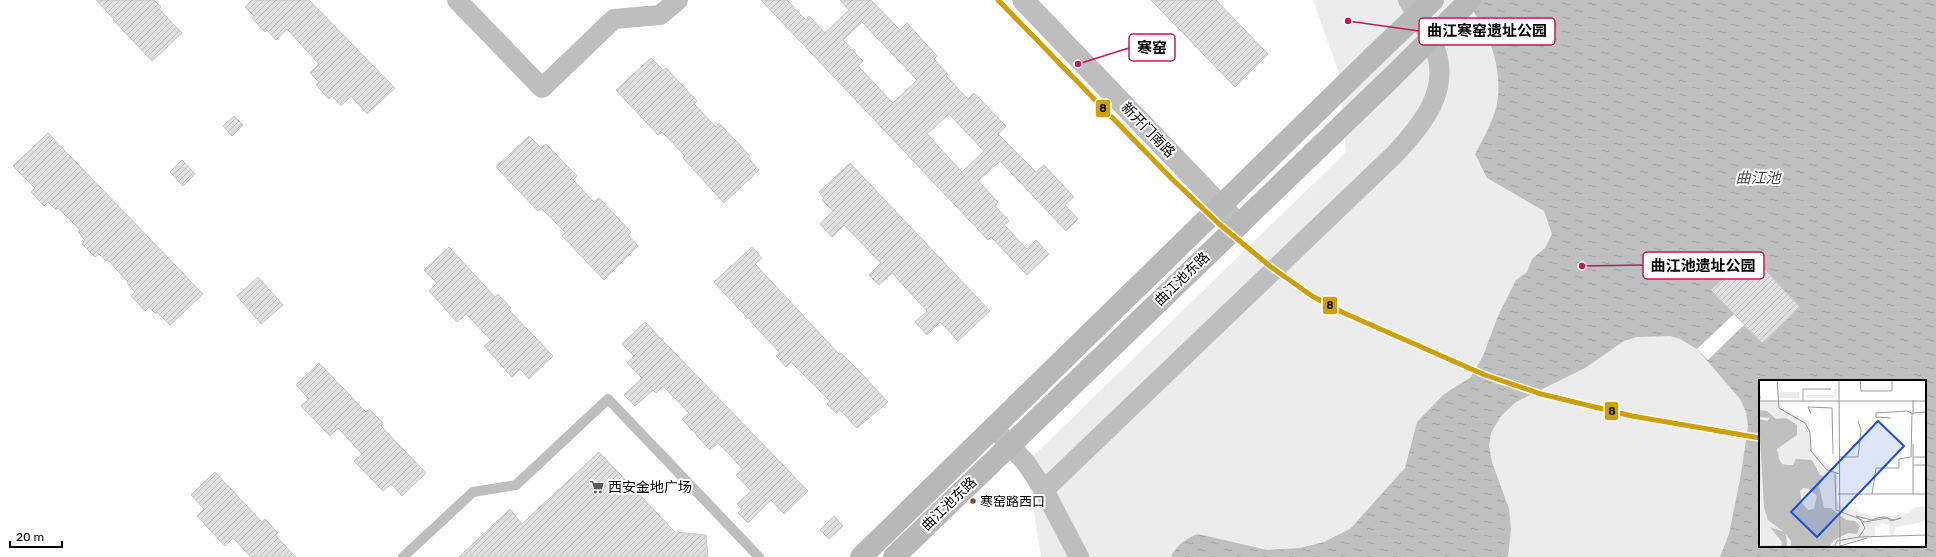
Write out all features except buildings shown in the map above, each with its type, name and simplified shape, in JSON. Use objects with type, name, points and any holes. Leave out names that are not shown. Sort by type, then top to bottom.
[{"type":"main road","name":"曲江池东路","points":[[861,557],[1220,205],[1433,0]]},
{"type":"main road","name":"曲江池东路","points":[[894,557],[1470,0]]},
{"type":"street","points":[[457,0],[542,88],[614,20],[660,15],[678,0]]},
{"type":"street","name":"新开门南路","points":[[1024,0],[1239,225]]},
{"type":"street","points":[[1044,490],[1395,154],[1426,118],[1439,88],[1438,61],[1434,46],[1408,0]]},
{"type":"street","points":[[994,428],[1026,463],[1044,490],[1079,557]]},
{"type":"lane","points":[[403,557],[473,492],[516,485],[608,399],[758,557]]},
{"type":"shaded area","points":[[1313,0],[1936,0],[1936,557],[1041,557],[1026,463],[1346,152],[1339,73]]},
{"type":"water","name":"曲江池","points":[[1465,0],[1936,0],[1936,557],[1720,557],[1729,534],[1741,474],[1748,426],[1746,412],[1740,399],[1697,349],[1680,339],[1670,336],[1637,337],[1624,341],[1585,368],[1516,402],[1501,416],[1491,433],[1489,446],[1492,462],[1509,509],[1511,529],[1508,557],[1172,557],[1172,554],[1180,544],[1186,539],[1198,534],[1267,550],[1300,548],[1324,542],[1350,529],[1405,468],[1417,422],[1443,395],[1471,377],[1483,356],[1498,316],[1516,280],[1527,272],[1532,259],[1545,248],[1552,234],[1544,211],[1487,178],[1475,154],[1489,127],[1495,112],[1498,97],[1495,57],[1480,22]]},
{"type":"pier","points":[[1750,254],[1800,307],[1762,343],[1744,325],[1708,360],[1697,349],[1734,314],[1711,290]]},
{"type":"transit line","name":"8","points":[[998,0],[1170,177],[1218,223],[1271,267],[1312,296],[1344,313],[1485,375],[1541,394],[1632,416],[1759,438]]},
{"type":"place","name":"曲江寒窑遗址公园","points":[[1348,21]]},
{"type":"place","name":"寒窑","points":[[1078,64]]},
{"type":"place","name":"曲江池遗址公园","points":[[1582,266]]},
{"type":"place","name":"西安金地广场","points":[[597,487]]},
{"type":"place","name":"寒窑路西口","points":[[973,501]]}]
